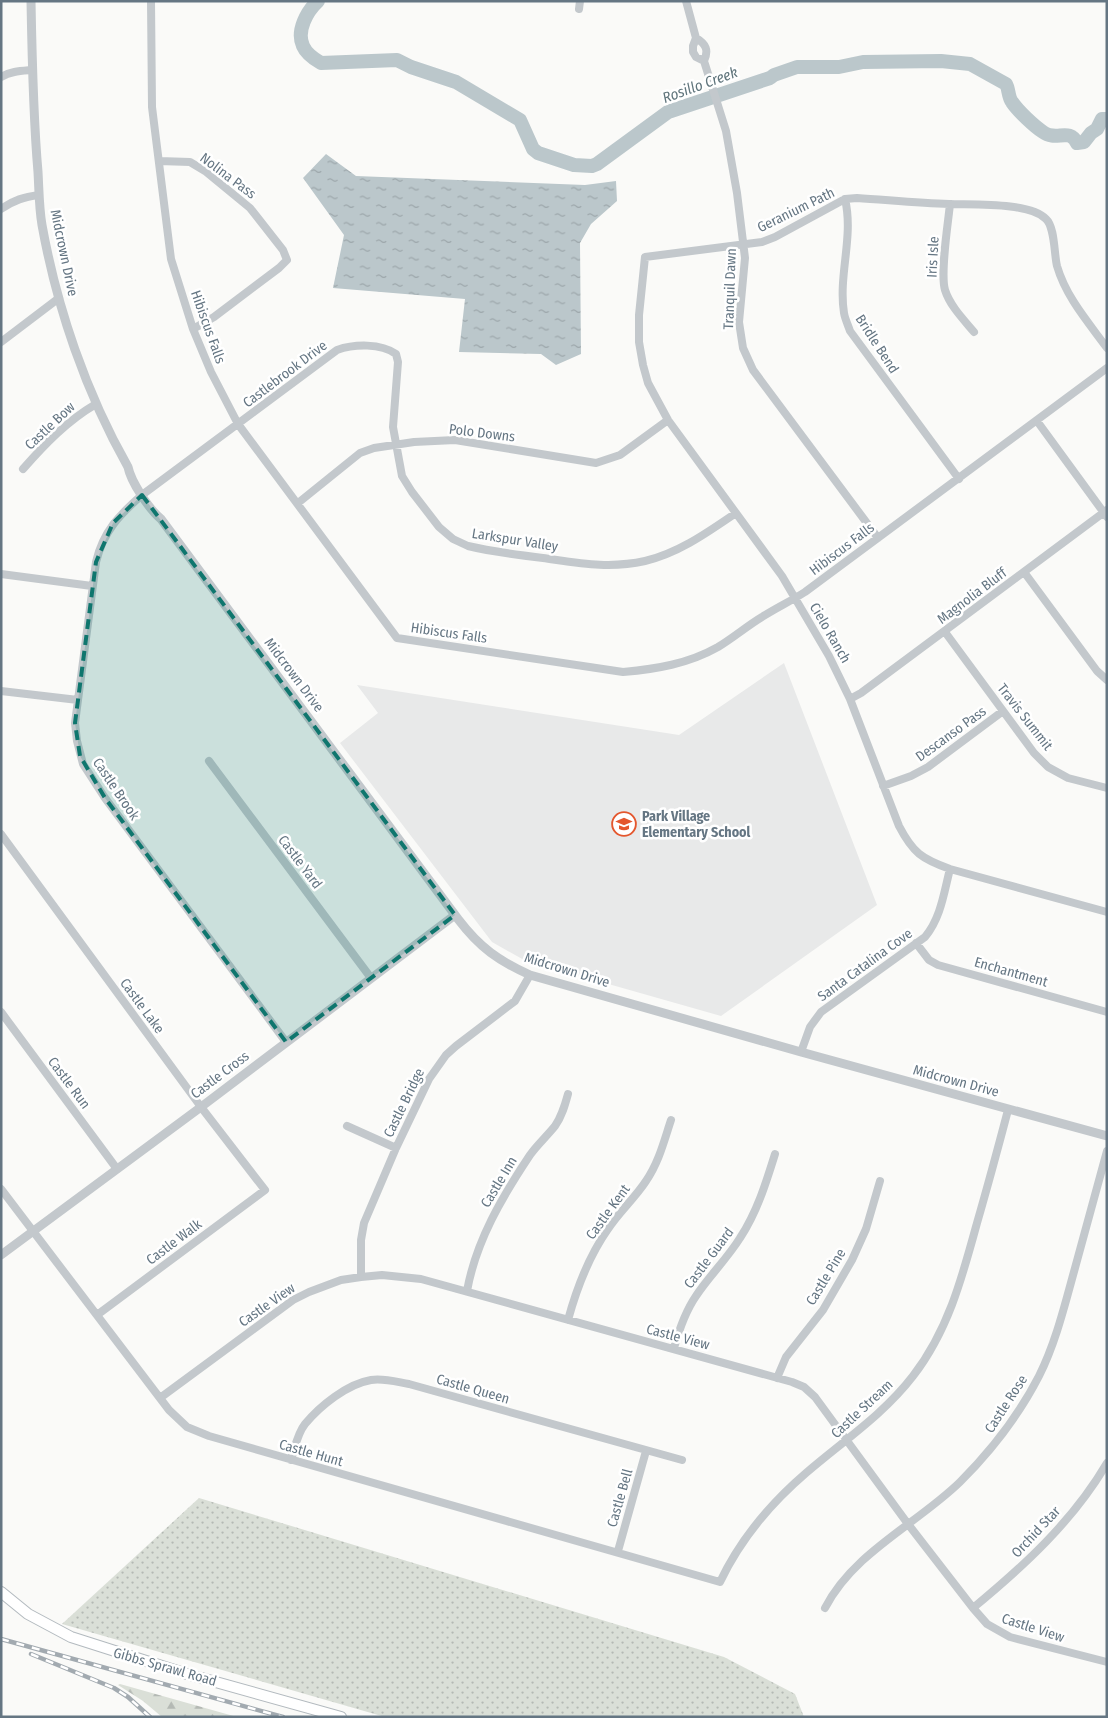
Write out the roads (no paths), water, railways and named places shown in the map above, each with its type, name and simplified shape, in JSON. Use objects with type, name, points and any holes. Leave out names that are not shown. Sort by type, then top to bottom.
[{"type":"main road","name":"Gibbs Sprawl Road","points":[[1,1592],[43,1624],[71,1637],[187,1674],[341,1717]]},
{"type":"street","name":"Midcrown Drive","points":[[31,1],[35,139],[42,226],[70,335],[96,404],[128,467],[129,475],[144,494],[154,513],[161,519],[462,925],[493,956],[507,965],[530,975],[1008,1110],[1107,1136]]},
{"type":"street","name":"Hibiscus Falls","points":[[151,1],[152,107],[171,259],[193,329],[211,372],[238,424],[397,638],[623,672],[677,664],[698,657],[727,641],[769,612],[796,598],[1107,368]]},
{"type":"street","name":"Tranquil Dawn","points":[[686,1],[696,38],[693,52],[696,57],[704,61]]},
{"type":"street","name":"Tranquil Dawn","points":[[696,38],[703,42],[706,47],[707,53],[704,61],[726,132],[746,258],[739,322],[743,348],[753,370],[878,538]]},
{"type":"street","points":[[1,77],[8,73],[33,70]]},
{"type":"street","name":"Nolina Pass","points":[[159,161],[190,162],[204,171],[250,208],[283,250],[287,260],[214,317],[193,329]]},
{"type":"street","points":[[1,209],[22,197],[40,195]]},
{"type":"street","name":"Geranium Path","points":[[645,257],[762,242],[775,238],[845,200],[858,198],[950,204],[997,204],[1037,213],[1047,219],[1052,230],[1057,267],[1064,284],[1074,304],[1107,348]]},
{"type":"street","name":"Bridle Bend","points":[[845,200],[849,222],[842,295],[844,315],[850,331],[958,479]]},
{"type":"street","name":"Iris Isle","points":[[950,204],[943,274],[944,289],[950,302],[974,332]]},
{"type":"street","name":"Cielo Ranch","points":[[645,257],[639,342],[648,383],[668,420],[782,576],[829,656],[850,699],[899,826],[911,846],[920,856],[950,869],[1107,912]]},
{"type":"street","points":[[1,342],[59,298]]},
{"type":"street","name":"Castlebrook Drive","points":[[197,454],[337,350],[353,345],[388,348],[396,354]]},
{"type":"street","name":"Larkspur Valley","points":[[396,354],[398,362],[392,427],[402,476],[412,492],[440,527],[460,543],[487,550],[600,566],[625,564],[646,561],[673,551],[701,536],[736,512]]},
{"type":"street","name":"Castle Bow","points":[[23,469],[47,441],[71,420],[96,404]]},
{"type":"street","name":"Polo Downs","points":[[298,503],[360,454],[374,448],[396,444],[455,440],[596,463],[620,454],[668,420]]},
{"type":"street","points":[[1037,421],[1106,513]]},
{"type":"street","name":"Castle Brook","points":[[197,454],[144,494],[119,516],[105,537],[98,554],[92,586],[78,700],[77,741],[80,756],[87,773],[286,1042]]},
{"type":"street","name":"Magnolia Bluff","points":[[850,699],[945,632],[1106,513]]},
{"type":"street","points":[[1024,572],[1097,671],[1107,680]]},
{"type":"street","points":[[1,574],[92,586]]},
{"type":"street","name":"Travis Summit","points":[[945,632],[1034,753],[1048,767],[1068,778],[1107,788]]},
{"type":"street","points":[[1,691],[78,700]]},
{"type":"street","name":"Descanso Pass","points":[[884,786],[911,776],[928,767],[1004,711]]},
{"type":"street","name":"Castle Yard","points":[[209,761],[371,978]]},
{"type":"street","name":"Castle Lake","points":[[1,834],[201,1107],[265,1190]]},
{"type":"street","name":"Santa Catalina Cove","points":[[801,1052],[810,1027],[821,1012],[916,943],[935,924],[950,869]]},
{"type":"street","name":"Castle Cross","points":[[1,1255],[455,915]]},
{"type":"street","name":"Enchantment","points":[[916,943],[929,960],[938,965],[1107,1012]]},
{"type":"street","name":"Castle Bridge","points":[[361,1277],[361,1240],[364,1223],[396,1148],[435,1069],[456,1046],[514,1001],[530,975]]},
{"type":"street","name":"Castle Run","points":[[1,1012],[118,1169]]},
{"type":"street","name":"Castle Inn","points":[[467,1291],[470,1275],[482,1241],[500,1201],[532,1152],[556,1124],[563,1111],[568,1094]]},
{"type":"street","name":"Castle Stream","points":[[720,1582],[728,1565],[765,1512],[806,1473],[888,1406],[913,1377],[929,1353],[943,1328],[962,1280],[1008,1110]]},
{"type":"street","name":"Castle Kent","points":[[568,1320],[574,1298],[594,1252],[608,1228],[638,1192],[653,1170],[671,1120]]},
{"type":"street","points":[[348,1126],[396,1148]]},
{"type":"street","name":"Castle Rose","points":[[825,1608],[834,1592],[858,1567],[958,1483],[987,1453],[1021,1408],[1039,1375],[1065,1306],[1107,1151]]},
{"type":"street","name":"Castle Guard","points":[[674,1348],[689,1307],[733,1249],[755,1211],[775,1154]]},
{"type":"street","name":"Castle Pine","points":[[777,1378],[786,1357],[823,1310],[852,1260],[866,1229],[880,1182]]},
{"type":"street","name":"Castle Hunt","points":[[1,1189],[160,1398],[177,1419],[187,1427],[201,1434],[720,1582]]},
{"type":"street","name":"Castle Walk","points":[[97,1315],[265,1190]]},
{"type":"street","name":"Castle View","points":[[160,1398],[293,1300],[324,1285],[361,1277],[382,1275],[421,1279],[674,1348],[777,1378],[798,1385],[812,1393],[908,1524],[980,1617],[993,1628],[1010,1637],[1107,1662]]},
{"type":"street","name":"Castle Queen","points":[[292,1460],[298,1437],[305,1424],[324,1405],[356,1385],[370,1380],[385,1379],[682,1460]]},
{"type":"street","name":"Castle Bell","points":[[618,1552],[646,1451]]},
{"type":"street","name":"Orchid Star","points":[[973,1608],[1012,1576],[1050,1539],[1076,1508],[1107,1463]]},
{"type":"water","points":[[326,154],[356,176],[585,185],[616,181],[617,201],[591,224],[580,243],[581,354],[556,365],[541,354],[459,352],[465,299],[333,288],[344,235],[303,178]]},
{"type":"waterway","name":"Rosillo Creek","points":[[318,1],[310,10],[301,34],[304,49],[310,56],[321,63],[397,60],[411,67],[456,82],[520,120],[533,149],[538,153],[574,165],[592,166],[597,164],[668,112],[797,67],[839,67],[863,62],[941,61],[970,64],[1006,84],[1010,98],[1015,106],[1048,135],[1066,135],[1074,138],[1077,143],[1084,142],[1097,129],[1102,119],[1107,119]]},
{"type":"railway","points":[[1,1639],[283,1717]]},
{"type":"railway","points":[[31,1654],[114,1688],[128,1697],[150,1717]]},
{"type":"place","name":"Park Village Elementary School","points":[[624,824]]}]
